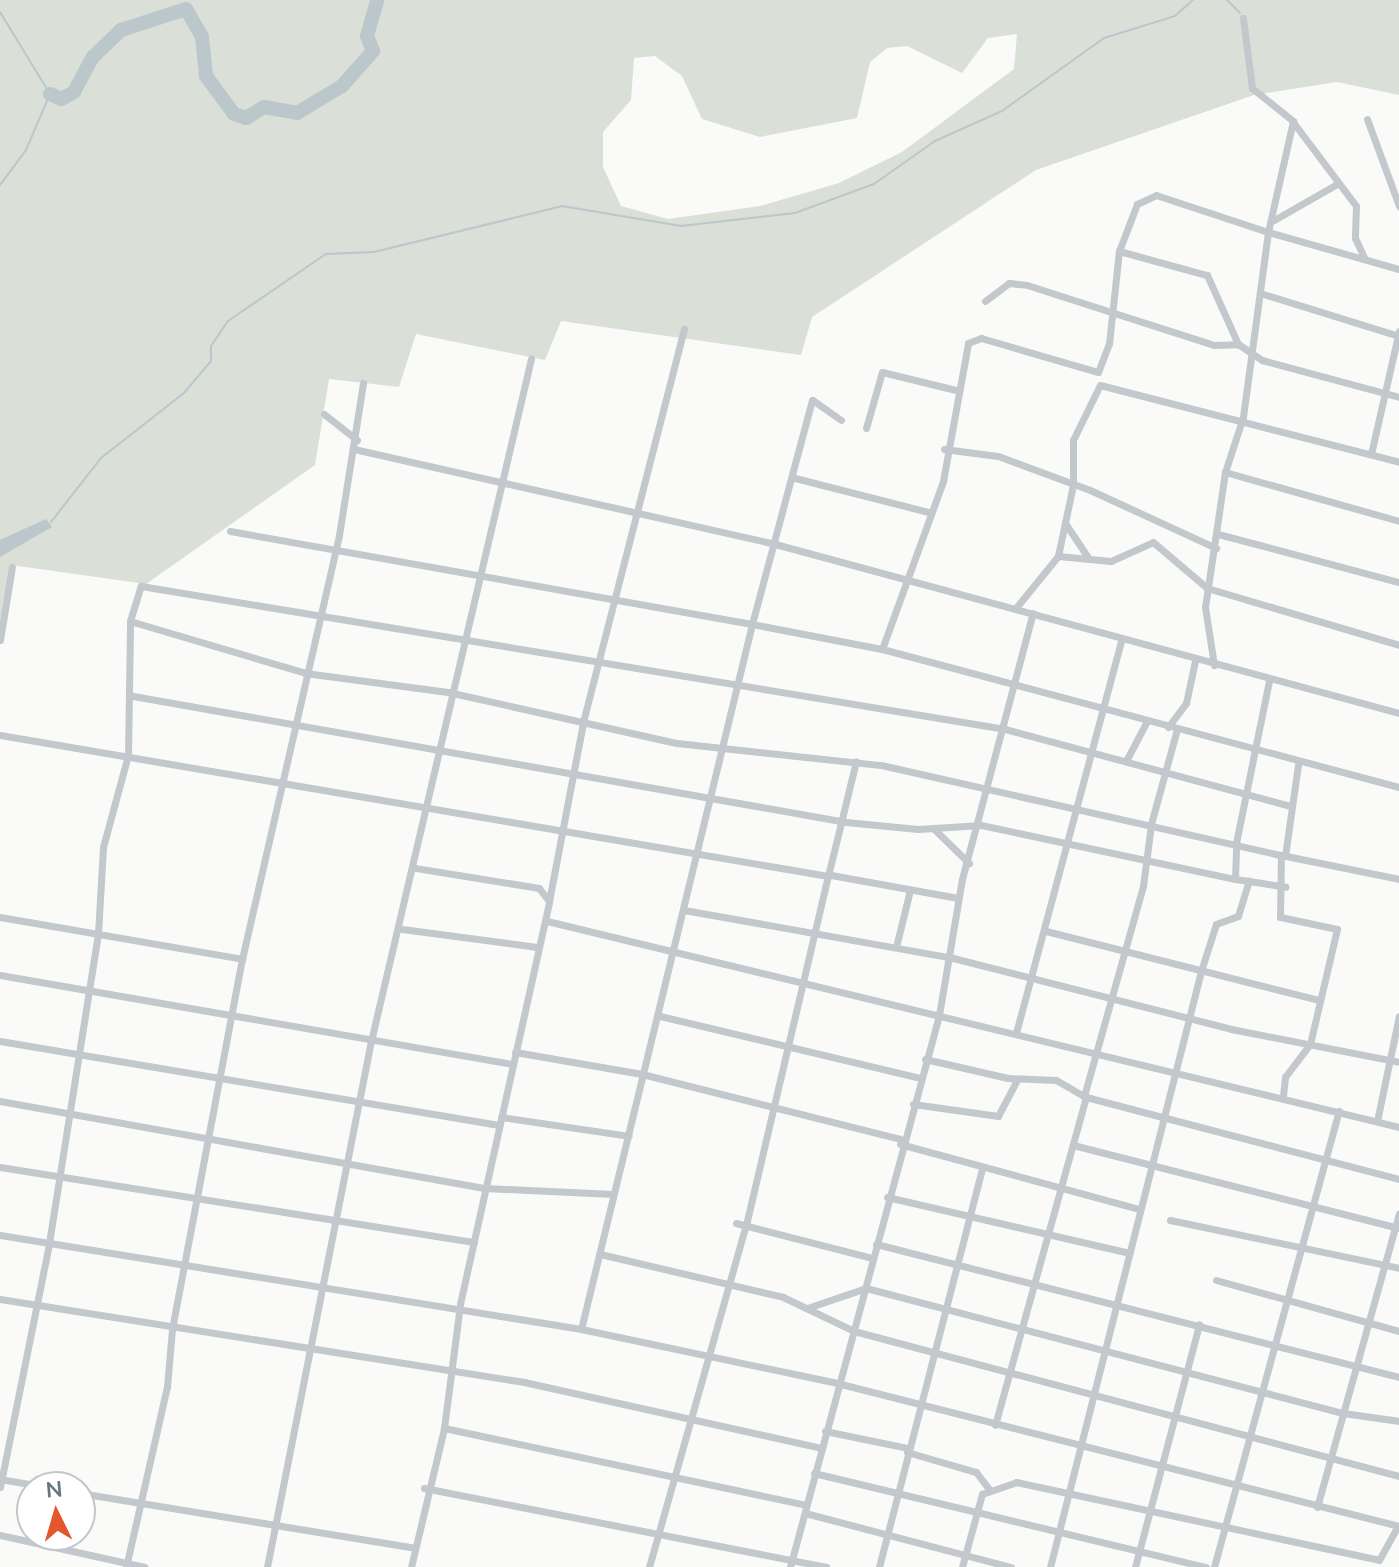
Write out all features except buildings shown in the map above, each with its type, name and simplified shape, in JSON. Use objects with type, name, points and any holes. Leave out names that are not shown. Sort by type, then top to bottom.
[{"type":"street","points":[[1243,18],[1252,88],[1293,122],[1357,208],[1355,238],[1365,259]]},
{"type":"street","points":[[1367,119],[1399,206]]},
{"type":"street","points":[[1214,665],[1207,588],[1216,548],[1225,472],[1243,417],[1268,232],[1274,220],[1293,122]]},
{"type":"street","points":[[1274,220],[1337,184]]},
{"type":"street","points":[[882,649],[904,578],[943,481],[944,449],[965,348],[981,338],[1092,374],[1100,369],[1112,310],[1119,251],[1137,204],[1156,195],[1268,232],[1399,269]]},
{"type":"street","points":[[1119,251],[1207,275],[1238,344],[1251,353],[1291,371],[1399,397]]},
{"type":"street","points":[[985,301],[1009,283],[1112,310],[1214,345],[1238,344]]},
{"type":"street","points":[[1260,293],[1399,334],[1388,394],[1371,454]]},
{"type":"street","points":[[411,1567],[424,1488],[444,1428],[446,1370],[537,947],[547,921],[583,722],[601,659],[633,515],[647,488],[684,329]]},
{"type":"street","points":[[267,1567],[278,1524],[333,1221],[371,1041],[402,929],[439,751],[448,692],[496,483],[531,359]]},
{"type":"street","points":[[1100,369],[1118,384],[1399,462]]},
{"type":"street","points":[[866,428],[882,372],[956,390]]},
{"type":"street","points":[[1015,609],[1058,556],[1073,485],[1073,440],[1095,390],[1092,374]]},
{"type":"street","points":[[127,1566],[138,1503],[167,1387],[172,1329],[242,959],[305,673],[322,612],[357,440],[363,383]]},
{"type":"street","points":[[1095,390],[1118,384]]},
{"type":"street","points":[[581,1329],[642,1074],[677,949],[719,747],[795,478],[812,400],[841,420]]},
{"type":"street","points":[[324,414],[357,440]]},
{"type":"street","points":[[354,449],[633,515],[775,544],[1033,613],[1121,642],[1399,713]]},
{"type":"street","points":[[944,449],[998,456],[1073,485],[1216,548]]},
{"type":"street","points":[[1225,472],[1399,521]]},
{"type":"street","points":[[795,478],[928,512]]},
{"type":"street","points":[[1065,523],[1089,559]]},
{"type":"street","points":[[230,531],[882,649],[1256,750],[1298,765],[1399,787]]},
{"type":"street","points":[[1218,534],[1399,582]]},
{"type":"street","points":[[1058,556],[1111,561],[1153,542],[1207,588],[1399,645]]},
{"type":"street","points":[[0,640],[12,567]]},
{"type":"street","points":[[0,1481],[34,1303],[49,1243],[86,990],[98,934],[103,847],[128,755],[133,696],[130,621],[141,586],[322,612],[1005,729],[1249,790],[1291,806]]},
{"type":"street","points":[[792,1562],[837,1383],[866,1288],[901,1142],[939,1015],[953,958],[958,898],[981,825],[987,786],[1005,729],[1033,613]]},
{"type":"street","points":[[130,621],[305,673],[448,692],[583,722],[719,747],[856,761],[987,786],[1281,855],[1399,879]]},
{"type":"street","points":[[1016,1033],[1034,977],[1069,844],[1074,807],[1121,642]]},
{"type":"street","points":[[995,1425],[1012,1376],[1033,1282],[1062,1189],[1113,998],[1146,864],[1151,824],[1167,769],[1172,728],[1186,703],[1195,661]]},
{"type":"street","points":[[1235,879],[1236,843],[1269,681]]},
{"type":"street","points":[[133,696],[846,822],[934,829],[981,825],[1146,864],[1286,887]]},
{"type":"street","points":[[1127,759],[1147,721]]},
{"type":"street","points":[[0,735],[128,755],[426,812],[958,898]]},
{"type":"street","points":[[649,1567],[686,1418],[746,1225],[770,1106],[812,933],[846,822],[856,761]]},
{"type":"street","points":[[1281,855],[1291,850],[1291,806],[1298,765]]},
{"type":"street","points":[[934,829],[969,863]]},
{"type":"street","points":[[1281,855],[1286,887],[1280,917],[1337,929],[1310,1044],[1285,1077],[1283,1096]]},
{"type":"street","points":[[415,868],[539,888],[549,901]]},
{"type":"street","points":[[1050,1567],[1201,971],[1216,924],[1238,916],[1249,881]]},
{"type":"street","points":[[896,947],[910,890]]},
{"type":"street","points":[[684,910],[953,958],[1188,1017],[1399,1062]]},
{"type":"street","points":[[0,917],[242,959]]},
{"type":"street","points":[[547,921],[677,949],[1399,1126]]},
{"type":"street","points":[[402,929],[537,947]]},
{"type":"street","points":[[1046,931],[1319,1000]]},
{"type":"street","points":[[0,975],[512,1064]]},
{"type":"street","points":[[660,1016],[921,1078]]},
{"type":"street","points":[[1373,1120],[1399,1016]]},
{"type":"street","points":[[0,1041],[77,1051],[360,1100],[629,1136]]},
{"type":"street","points":[[515,1052],[642,1074],[770,1106],[901,1142],[982,1169],[1140,1209]]},
{"type":"street","points":[[925,1059],[1017,1080],[1056,1080],[1085,1097],[1399,1179]]},
{"type":"street","points":[[913,1104],[998,1116],[1017,1080]]},
{"type":"street","points":[[0,1101],[347,1160],[485,1188],[613,1194]]},
{"type":"street","points":[[1214,1567],[1291,1300],[1298,1245],[1327,1161],[1339,1111]]},
{"type":"street","points":[[1073,1145],[1397,1228]]},
{"type":"street","points":[[0,1167],[474,1242]]},
{"type":"street","points":[[879,1567],[917,1404],[938,1352],[982,1169]]},
{"type":"street","points":[[887,1197],[1046,1237],[1130,1253]]},
{"type":"street","points":[[1317,1507],[1369,1324],[1382,1264],[1397,1228],[1399,1213]]},
{"type":"street","points":[[1170,1220],[1399,1268]]},
{"type":"street","points":[[736,1223],[872,1258]]},
{"type":"street","points":[[0,1235],[460,1304],[581,1329],[837,1383],[1236,1489],[1399,1526],[1379,1560],[1225,1531],[1149,1513],[1070,1489],[1016,1482],[988,1488]]},
{"type":"street","points":[[876,1244],[1399,1377]]},
{"type":"street","points":[[600,1254],[727,1282],[810,1307],[854,1331],[938,1352],[1012,1376],[1330,1461],[1399,1476]]},
{"type":"street","points":[[1216,1280],[1399,1331]]},
{"type":"street","points":[[810,1307],[866,1288],[1343,1413],[1399,1421]]},
{"type":"street","points":[[0,1299],[172,1329],[446,1370],[821,1448]]},
{"type":"street","points":[[1135,1567],[1199,1324]]},
{"type":"street","points":[[444,1428],[674,1476],[806,1509],[887,1536],[1011,1567]]},
{"type":"street","points":[[825,1431],[907,1450],[976,1472],[988,1488]]},
{"type":"street","points":[[814,1473],[1206,1567]]},
{"type":"street","points":[[424,1488],[826,1567]]},
{"type":"street","points":[[962,1567],[977,1513],[988,1488]]},
{"type":"street","points":[[96,1496],[415,1548]]},
{"type":"street","points":[[0,1535],[127,1566],[144,1567]]},
{"type":"shaded area","points":[[0,0],[1399,0],[1399,95],[1337,82],[1254,95],[1036,170],[812,317],[801,355],[561,321],[545,360],[416,334],[399,387],[329,379],[315,465],[146,584],[11,565],[0,623]],"holes":[[[1017,34],[1014,69],[902,152],[839,183],[760,206],[668,219],[621,206],[603,167],[603,132],[631,100],[634,58],[655,56],[682,76],[702,119],[760,137],[857,118],[870,62],[887,48],[907,46],[962,73],[988,38]]]},
{"type":"shaded area","points":[[46,519],[52,527],[0,557],[0,540]]},
{"type":"waterway","points":[[50,94],[61,99],[74,92],[93,57],[121,30],[186,9],[202,37],[206,76],[234,114],[246,118],[264,107],[297,113],[342,86],[373,51],[367,36],[377,0]]},
{"type":"waterway","points":[[51,522],[101,458],[184,393],[211,361],[211,346],[228,321],[326,254],[374,252],[562,206],[681,226],[795,213],[874,184],[935,141],[1002,111],[1104,38],[1175,16],[1193,0]]},
{"type":"waterway","points":[[1227,0],[1240,13]]},
{"type":"waterway","points":[[0,12],[50,94],[26,150],[0,185]]}]
